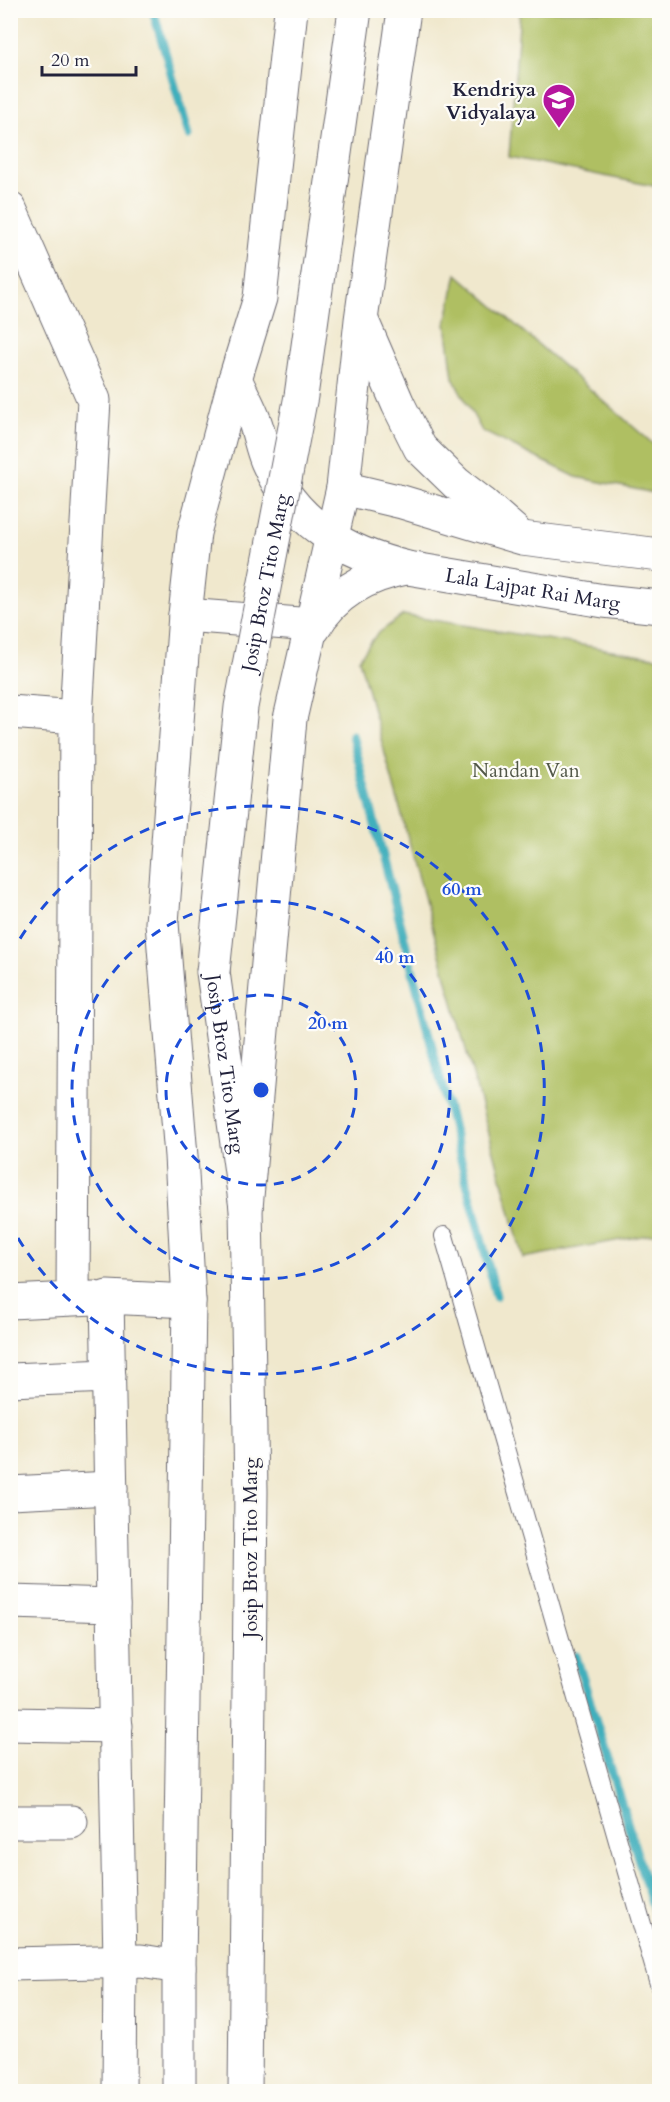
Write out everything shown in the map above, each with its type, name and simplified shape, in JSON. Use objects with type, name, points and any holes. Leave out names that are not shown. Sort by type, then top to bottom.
[{"type":"main road","points":[[179,2091],[189,1301],[162,923],[185,615],[194,533],[235,380],[260,298],[291,10]]},
{"type":"main road","name":"Josip Broz Tito Marg","points":[[245,2091],[251,1491],[246,1208],[213,972],[241,708],[301,396],[355,10]]},
{"type":"main road","points":[[246,1208],[290,719],[343,488],[361,320],[404,10]]},
{"type":"main road","points":[[10,209],[94,400],[76,717],[73,1299]]},
{"type":"main road","points":[[361,320],[420,448],[456,483],[482,502],[522,538]]},
{"type":"main road","name":"Lala Lajpat Rai Marg","points":[[235,380],[254,418],[267,461],[277,481],[303,514],[332,539],[356,552],[380,562],[408,568],[604,601],[660,608]]},
{"type":"main road","points":[[343,488],[402,502],[522,538],[660,555]]},
{"type":"main road","points":[[310,631],[342,595],[373,577],[408,568]]},
{"type":"main road","points":[[185,615],[310,631]]},
{"type":"main road","points":[[10,712],[76,717]]},
{"type":"main road","points":[[10,1302],[107,1298],[189,1301]]},
{"type":"main road","points":[[107,1298],[120,1961],[119,2091]]},
{"type":"main road","points":[[10,1380],[109,1376]]},
{"type":"main road","points":[[10,1493],[111,1488]]},
{"type":"main road","points":[[10,1602],[113,1605]]},
{"type":"main road","points":[[10,1724],[116,1726]]},
{"type":"main road","points":[[10,1822],[71,1822]]},
{"type":"main road","points":[[10,1964],[141,1961],[179,1966]]},
{"type":"lane","points":[[444,1236],[660,1987]]},
{"type":"green space","points":[[520,11],[659,11],[659,187],[509,157]]},
{"type":"green space","points":[[457,274],[659,449],[659,494],[576,477],[482,431],[453,378],[446,323]]},
{"type":"green space","name":"Nandan Van","points":[[403,615],[659,658],[659,1233],[523,1258],[359,659],[376,635]]},
{"type":"waterway","points":[[153,10],[189,135]]},
{"type":"waterway","points":[[352,735],[496,1296]]},
{"type":"waterway","points":[[576,1656],[660,1929]]},
{"type":"place","name":"Kendriya Vidyalaya","points":[[559,129]]}]
